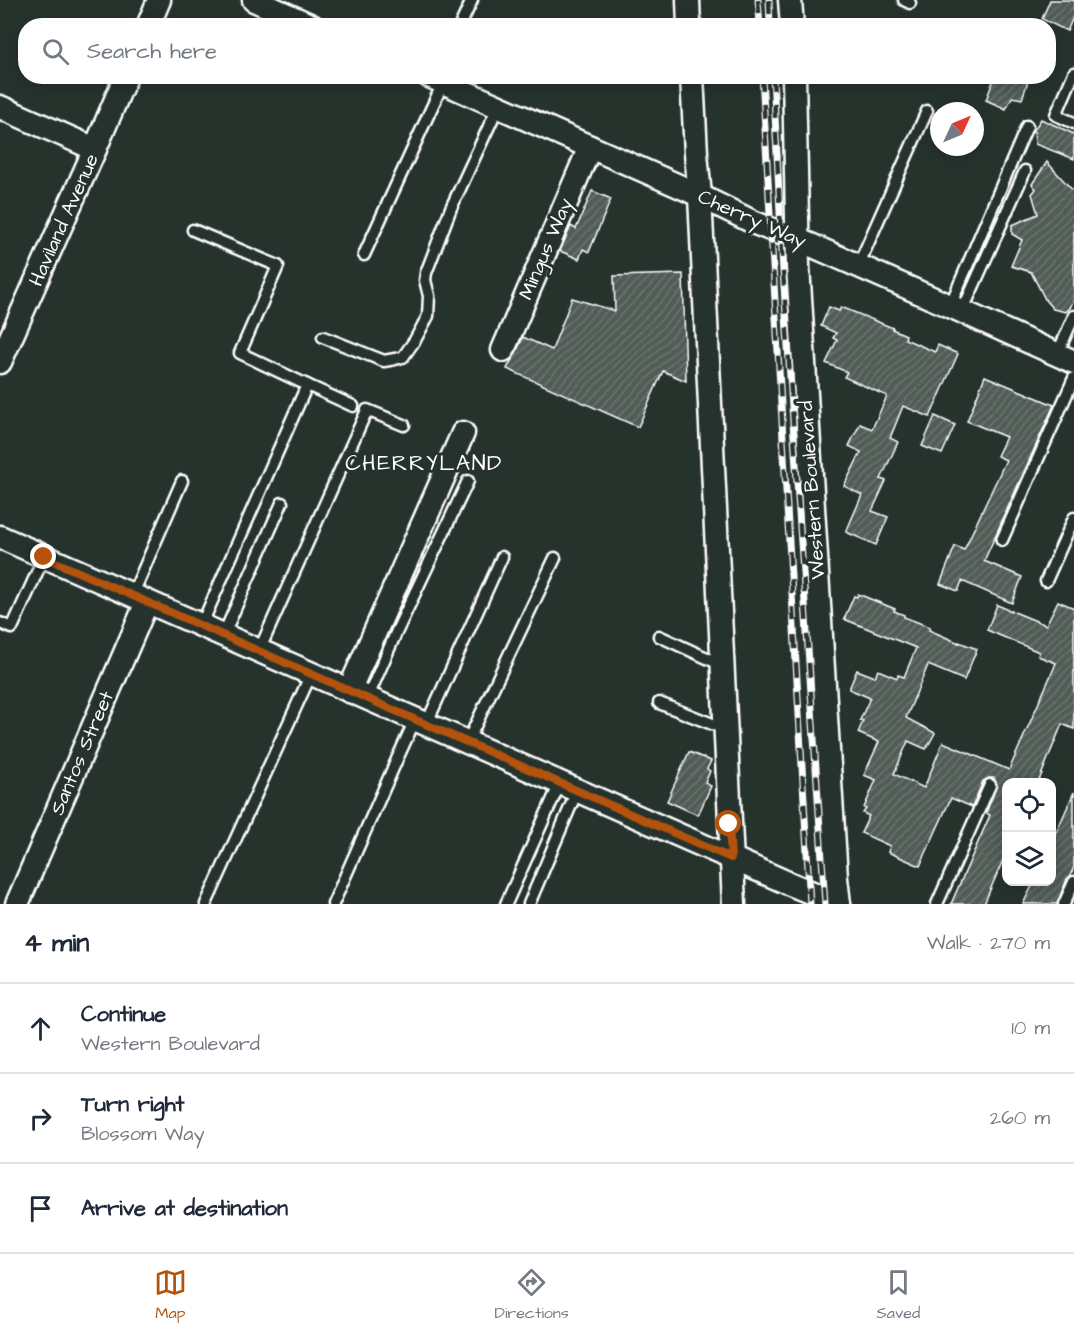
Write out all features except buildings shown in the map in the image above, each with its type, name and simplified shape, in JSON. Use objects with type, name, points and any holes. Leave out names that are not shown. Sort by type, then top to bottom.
[{"type":"street","points":[[151,18],[159,0]]},
{"type":"street","points":[[254,0],[294,18]]},
{"type":"street","points":[[688,0],[689,18]]},
{"type":"street","points":[[790,0],[791,18]]},
{"type":"street","name":"Haviland Avenue","points":[[0,362],[123,84]]},
{"type":"street","name":"Cherry Way","points":[[447,84],[700,196],[755,223],[858,266],[1066,359]]},
{"type":"street","points":[[692,84],[700,196],[734,904]]},
{"type":"street","name":"Western Boulevard","points":[[794,84],[797,240],[802,336],[839,904]]},
{"type":"street","points":[[0,107],[95,149]]},
{"type":"street","name":"Mingus Way","points":[[503,350],[590,147]]},
{"type":"street","points":[[358,695],[463,433]]},
{"type":"street","points":[[0,537],[839,904]]},
{"type":"street","name":"Santos Street","points":[[17,904],[139,599]]},
{"type":"lane","points":[[464,18],[472,0]]},
{"type":"lane","points":[[1074,73],[1056,115],[1074,123]]},
{"type":"lane","points":[[364,255],[434,84]]},
{"type":"lane","points":[[323,337],[384,361],[403,357],[408,351],[428,316],[429,296],[425,280],[426,273],[451,208],[498,107]]},
{"type":"lane","points":[[858,266],[927,111]]},
{"type":"lane","points":[[956,309],[1027,126]]},
{"type":"lane","points":[[956,309],[1024,171]]},
{"type":"lane","points":[[193,230],[278,266],[240,353],[353,405]]},
{"type":"lane","points":[[1066,359],[1074,316]]},
{"type":"lane","points":[[1002,540],[1074,378]]},
{"type":"lane","points":[[201,626],[307,385]]},
{"type":"lane","points":[[259,651],[367,410],[404,425]]},
{"type":"lane","points":[[139,599],[182,481]]},
{"type":"lane","points":[[358,695],[396,633],[468,481]]},
{"type":"lane","points":[[223,636],[282,503]]},
{"type":"lane","points":[[1046,581],[1074,518]]},
{"type":"lane","points":[[0,623],[12,628],[44,557]]},
{"type":"lane","points":[[333,904],[398,757],[421,723],[502,557]]},
{"type":"lane","points":[[467,743],[555,558]]},
{"type":"lane","points":[[659,636],[722,665]]},
{"type":"lane","points":[[206,904],[311,674]]},
{"type":"lane","points":[[659,703],[725,729]]},
{"type":"lane","points":[[937,904],[990,785]]},
{"type":"lane","points":[[506,904],[568,787]]},
{"type":"lane","points":[[529,904],[568,787]]},
{"type":"lane","points":[[1064,904],[1074,882]]},
{"type":"railway","points":[[758,0],[759,18]]},
{"type":"railway","points":[[769,0],[770,18]]},
{"type":"railway","points":[[762,84],[810,904]]},
{"type":"railway","points":[[773,84],[783,271],[825,904]]},
{"type":"district","name":"CHERRYLAND","points":[[424,463]]},
{"type":"route","points":[[44,557],[731,858],[729,824]]}]
